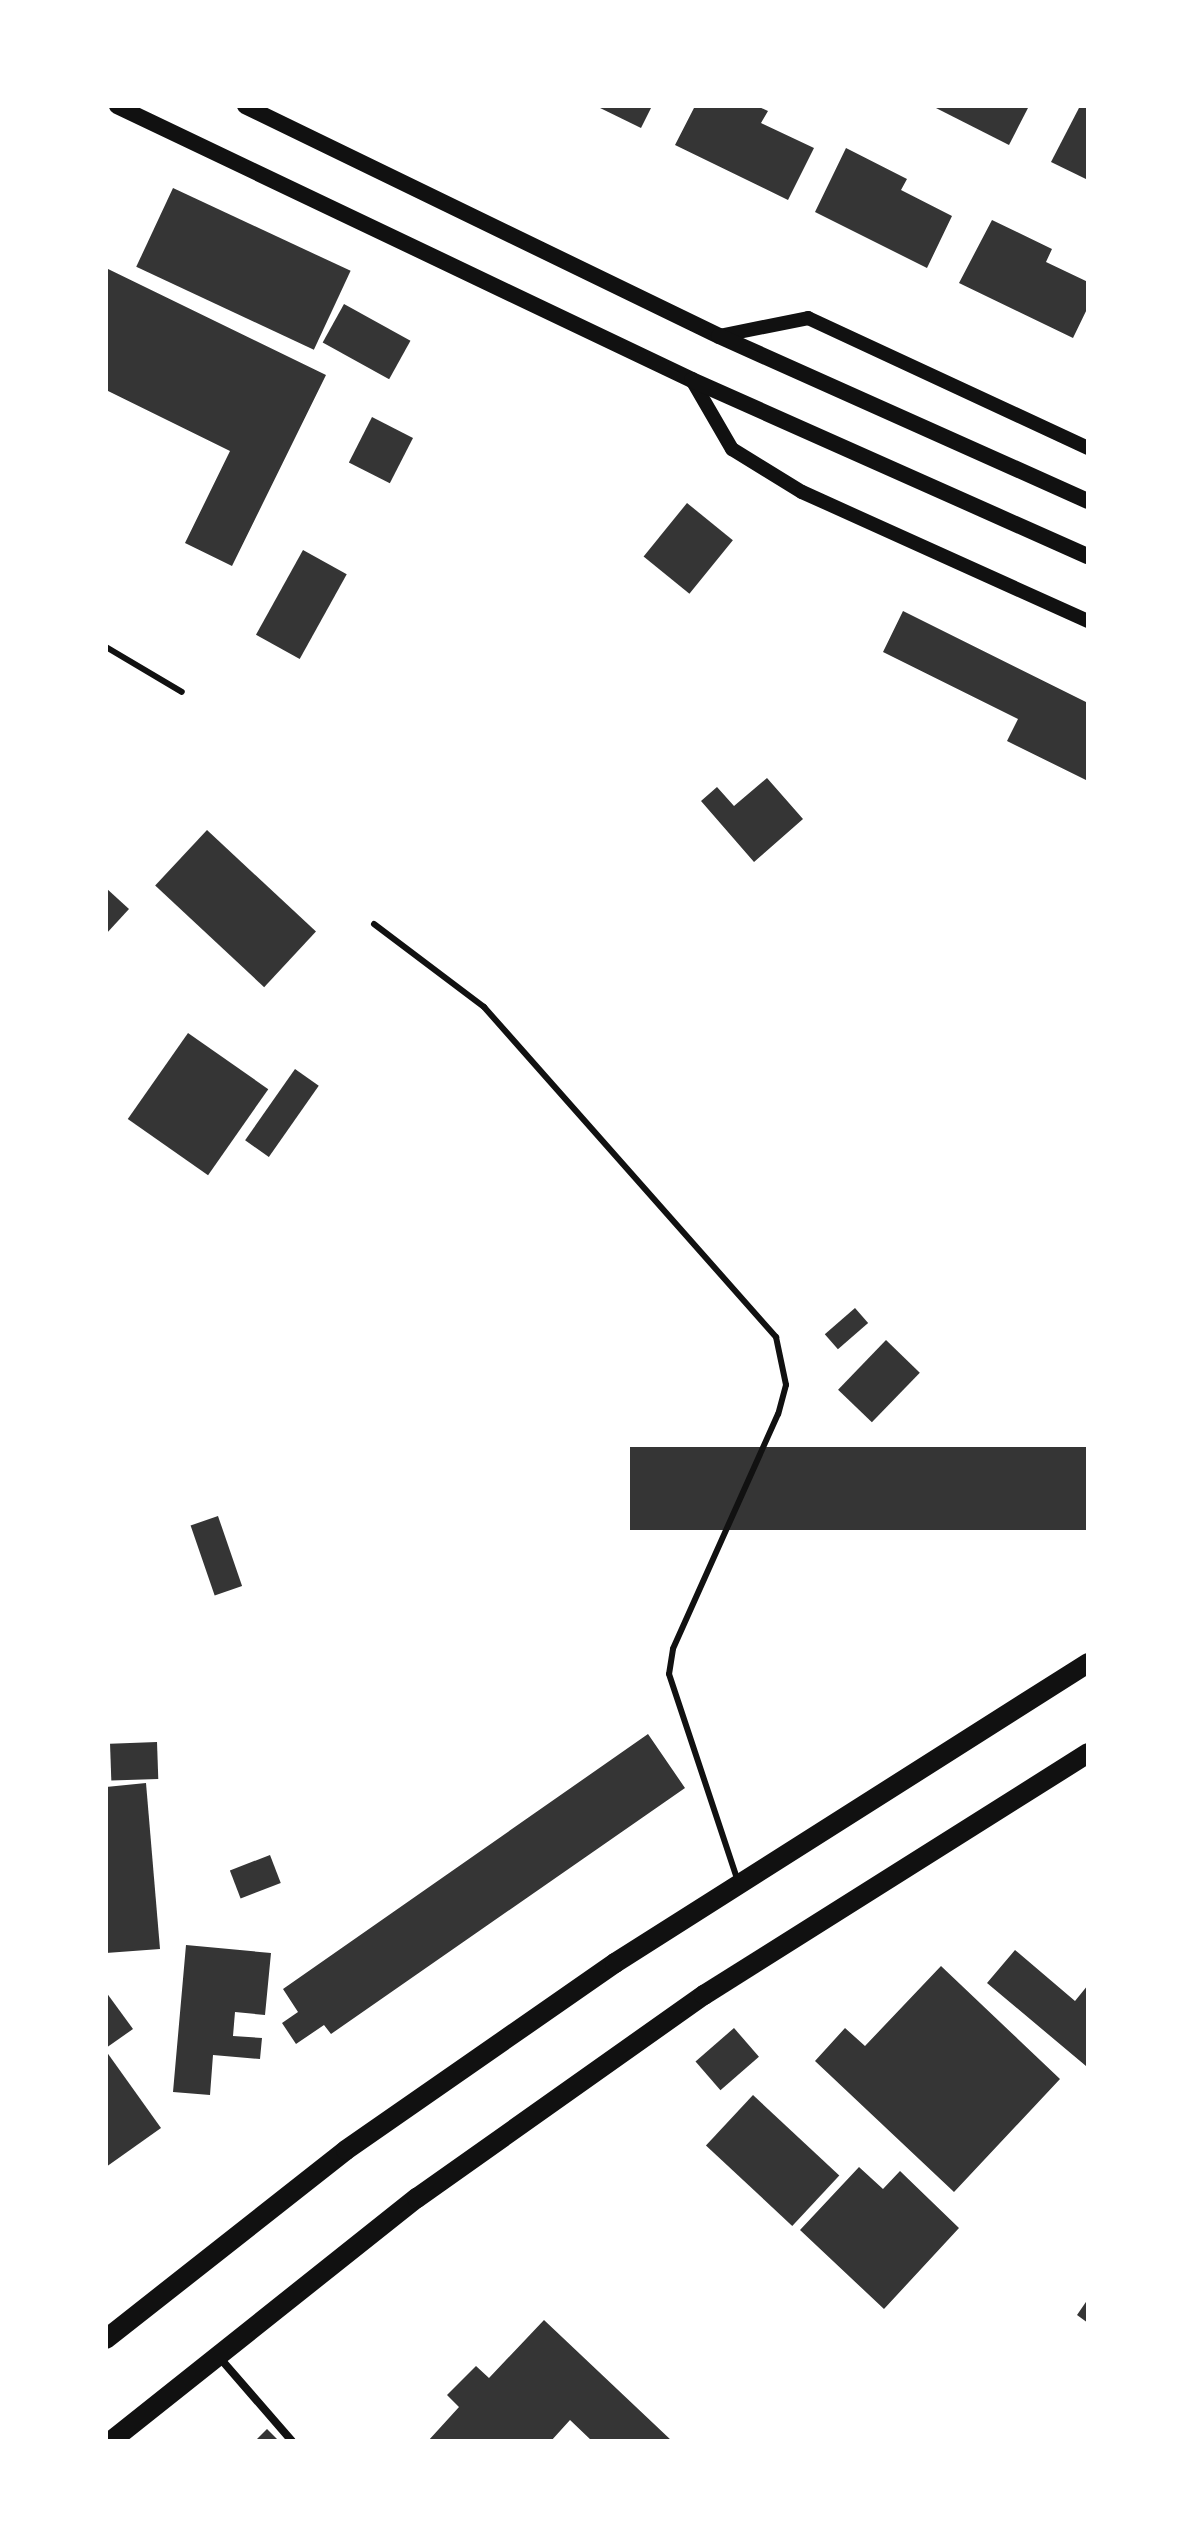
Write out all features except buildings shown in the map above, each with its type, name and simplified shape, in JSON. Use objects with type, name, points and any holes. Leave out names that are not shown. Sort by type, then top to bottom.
[{"type":"main road","points":[[117,106],[692,380],[1088,556]]},
{"type":"main road","points":[[245,106],[719,336],[1088,501]]},
{"type":"main road","points":[[106,2339],[346,2150],[738,1883],[1088,1663]]},
{"type":"main road","points":[[111,2441],[215,2354],[417,2198],[704,1995],[1088,1753]]},
{"type":"street","points":[[719,336],[808,318],[1088,448]]},
{"type":"street","points":[[692,380],[732,449],[791,485],[1088,621]]},
{"type":"street","points":[[215,2354],[292,2441]]},
{"type":"lane","points":[[106,647],[182,692]]},
{"type":"lane","points":[[374,924],[484,1007],[776,1337],[786,1385],[778,1414],[673,1649],[669,1674],[738,1883]]}]
